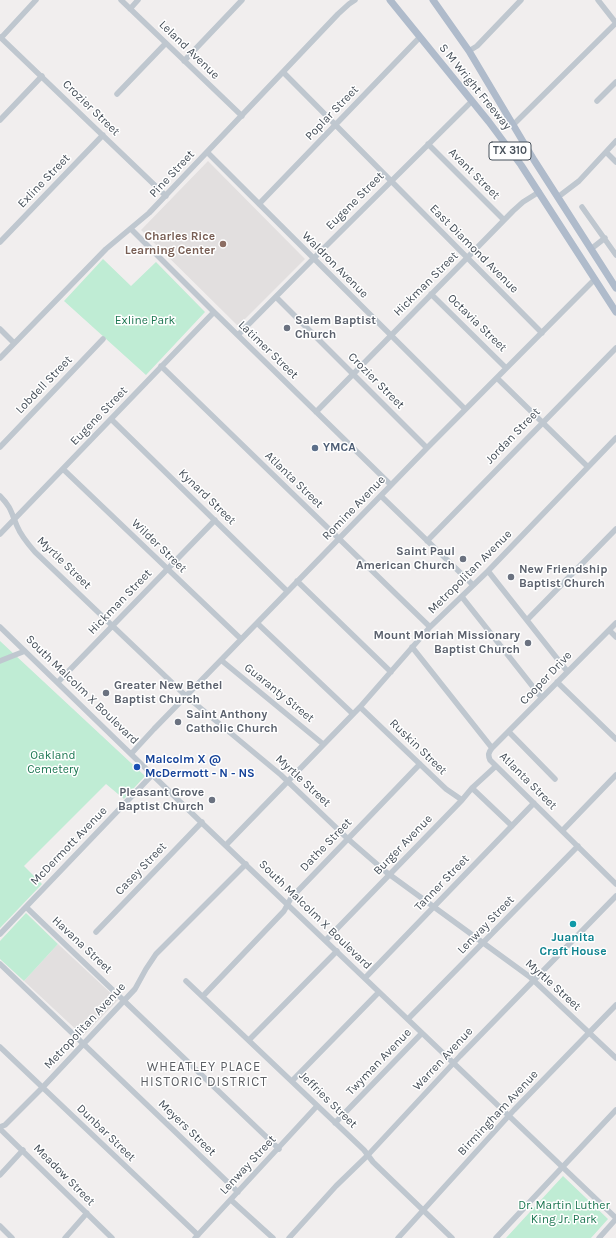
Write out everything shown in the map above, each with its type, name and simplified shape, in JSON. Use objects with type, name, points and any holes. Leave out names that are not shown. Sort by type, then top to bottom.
[{"type":"main road","name":"S M Wright Freeway","points":[[390,0],[505,143],[539,192],[616,312]]},
{"type":"main road","name":"S M Wright Freeway","points":[[433,0],[469,51],[513,125],[616,288]]},
{"type":"street","points":[[0,37],[36,0]]},
{"type":"street","name":"Leland Avenue","points":[[121,0],[165,44],[242,116]]},
{"type":"street","points":[[130,9],[138,0]]},
{"type":"street","points":[[184,61],[242,0]]},
{"type":"street","name":"Pine Street","points":[[0,358],[106,249],[143,219],[166,196],[338,14],[355,0]]},
{"type":"street","points":[[469,51],[477,46],[521,0]]},
{"type":"street","points":[[513,125],[616,23],[598,0]]},
{"type":"street","name":"Crozier Street","points":[[0,37],[166,196]]},
{"type":"street","name":"Poplar Street","points":[[259,204],[420,37]]},
{"type":"street","points":[[117,94],[165,44]]},
{"type":"street","name":"East Diamond Avenue","points":[[283,72],[542,333]]},
{"type":"street","points":[[0,120],[42,76]]},
{"type":"street","points":[[597,101],[616,82]]},
{"type":"street","name":"Eugene Street","points":[[238,335],[472,101]]},
{"type":"street","name":"Exline Street","points":[[0,242],[103,135]]},
{"type":"street","points":[[558,197],[579,182],[616,141]]},
{"type":"street","name":"Avant Street","points":[[428,144],[504,220]]},
{"type":"street","name":"Waldron Avenue","points":[[207,152],[465,409]]},
{"type":"street","points":[[606,152],[616,162]]},
{"type":"street","name":"Hickman Street","points":[[316,412],[504,220],[523,202],[539,192]]},
{"type":"street","points":[[582,207],[616,255]]},
{"type":"street","name":"Latimer Street","points":[[131,229],[391,486]]},
{"type":"street","points":[[590,249],[605,238]]},
{"type":"street","name":"Romine Avenue","points":[[131,754],[287,591],[595,279]]},
{"type":"street","name":"Octavia Street","points":[[432,294],[506,368]]},
{"type":"street","name":"Crozier Street","points":[[276,297],[427,448]]},
{"type":"street","name":"Eugene Street","points":[[0,534],[214,312]]},
{"type":"street","points":[[0,329],[14,343]]},
{"type":"street","name":"Lobdell Street","points":[[0,446],[103,339]]},
{"type":"street","name":"Jordan Street","points":[[427,541],[616,348]]},
{"type":"street","name":"Atlanta Street","points":[[161,366],[430,627]]},
{"type":"street","points":[[497,378],[588,467]]},
{"type":"street","name":"Kynard Street","points":[[111,418],[287,591]]},
{"type":"street","name":"Metropolitan Avenue","points":[[226,845],[360,707],[430,627],[488,571],[616,438]]},
{"type":"street","name":"Wilder Street","points":[[63,469],[241,639]]},
{"type":"street","name":"Myrtle Street","points":[[0,496],[7,503],[24,540],[35,552],[186,696],[288,780],[348,839],[390,875],[534,980],[616,1058]]},
{"type":"street","points":[[381,496],[473,585]]},
{"type":"street","name":"Hickman Street","points":[[58,682],[215,520]]},
{"type":"street","points":[[527,620],[616,529]]},
{"type":"street","points":[[488,571],[567,671]]},
{"type":"street","points":[[297,581],[391,672]]},
{"type":"street","points":[[462,597],[541,697]]},
{"type":"street","points":[[257,623],[353,714]]},
{"type":"street","name":"Cooper Drive","points":[[492,748],[616,623]]},
{"type":"street","name":"South Malcolm X Boulevard","points":[[0,627],[379,992],[563,1166],[616,1219]]},
{"type":"street","points":[[609,630],[616,637]]},
{"type":"street","name":"Atlanta Street","points":[[412,647],[492,748],[489,752],[490,760],[616,884]]},
{"type":"street","points":[[0,661],[25,651]]},
{"type":"street","name":"Guaranty Street","points":[[221,660],[323,744]]},
{"type":"street","points":[[557,682],[616,739]]},
{"type":"street","name":"Ruskin Street","points":[[360,707],[446,790],[462,800]]},
{"type":"street","points":[[509,732],[555,779]]},
{"type":"street","name":"Dathe Street","points":[[203,996],[284,911],[291,898],[420,764]]},
{"type":"street","name":"Burger Avenue","points":[[326,940],[472,788],[496,766]]},
{"type":"street","name":"McDermott Avenue","points":[[0,934],[153,774]]},
{"type":"street","points":[[562,831],[616,775]]},
{"type":"street","points":[[472,788],[512,826]]},
{"type":"street","name":"Tanner Street","points":[[365,978],[534,803]]},
{"type":"street","name":"Casey Street","points":[[96,932],[202,822]]},
{"type":"street","name":"Lenway Street","points":[[408,1019],[578,846]]},
{"type":"street","name":"Metropolitan Avenue","points":[[0,1128],[5,1125],[42,1087],[135,989],[156,954],[246,864]]},
{"type":"street","name":"Warren Avenue","points":[[289,1238],[460,1056],[615,898]]},
{"type":"street","name":"Havana Street","points":[[26,907],[279,1148]]},
{"type":"street","points":[[249,1040],[337,951]]},
{"type":"street","name":"Meyers Street","points":[[0,964],[238,1192]]},
{"type":"street","name":"Jeffries Street","points":[[186,981],[364,1150],[373,1162],[452,1238]]},
{"type":"street","points":[[292,1081],[379,992]]},
{"type":"street","name":"Birmingham Avenue","points":[[398,1238],[510,1116],[616,1005]]},
{"type":"street","name":"Twyman Avenue","points":[[335,1123],[422,1033]]},
{"type":"street","name":"Dunbar Street","points":[[0,1047],[196,1237]]},
{"type":"street","name":"Lenway Street","points":[[196,1237],[317,1106]]},
{"type":"street","points":[[496,1238],[616,1110]]},
{"type":"street","name":"Meadow Street","points":[[0,1128],[112,1238]]},
{"type":"street","points":[[0,1174],[23,1150]]},
{"type":"street","points":[[231,1200],[273,1238]]},
{"type":"street","points":[[65,1238],[87,1213]]},
{"type":"street","points":[[599,1238],[616,1219]]},
{"type":"street","points":[[0,1226],[12,1238]]},
{"type":"shaded area","name":"Charles Rice Learning Center","points":[[208,161],[305,259],[238,326],[141,230]]},
{"type":"shaded area","points":[[58,944],[118,1000],[83,1036],[24,981]]},
{"type":"green space","name":"Exline Park","points":[[103,259],[131,286],[156,262],[205,312],[146,375],[64,301]]},
{"type":"green space","name":"Oakland Cemetery","points":[[0,641],[145,776],[124,799],[106,784],[24,866],[42,884],[0,928]]},
{"type":"green space","points":[[26,913],[58,944],[24,981],[0,959],[0,941]]},
{"type":"green space","name":"Dr. Martin Luther King Jr. Park","points":[[563,1176],[608,1219],[591,1238],[506,1238]]},
{"type":"place","name":"Charles Rice Learning Center","points":[[223,244]]},
{"type":"place","name":"Salem Baptist Church","points":[[287,328]]},
{"type":"place","name":"YMCA","points":[[315,448]]},
{"type":"place","name":"Saint Paul American Church","points":[[463,559]]},
{"type":"place","name":"New Friendship Baptist Church","points":[[511,577]]},
{"type":"place","name":"Mount Moriah Missionary Baptist Church","points":[[528,643]]},
{"type":"place","name":"Greater New Bethel Baptist Church","points":[[106,693]]},
{"type":"place","name":"Saint Anthony Catholic Church","points":[[178,722]]},
{"type":"place","name":"Malcolm X @ McDermott - N - NS","points":[[137,767]]},
{"type":"place","name":"Pleasant Grove Baptist Church","points":[[212,800]]},
{"type":"place","name":"Juanita Craft House","points":[[573,924]]},
{"type":"district","name":"WHEATLEY PLACE HISTORIC DISTRICT","points":[[204,1074]]}]
